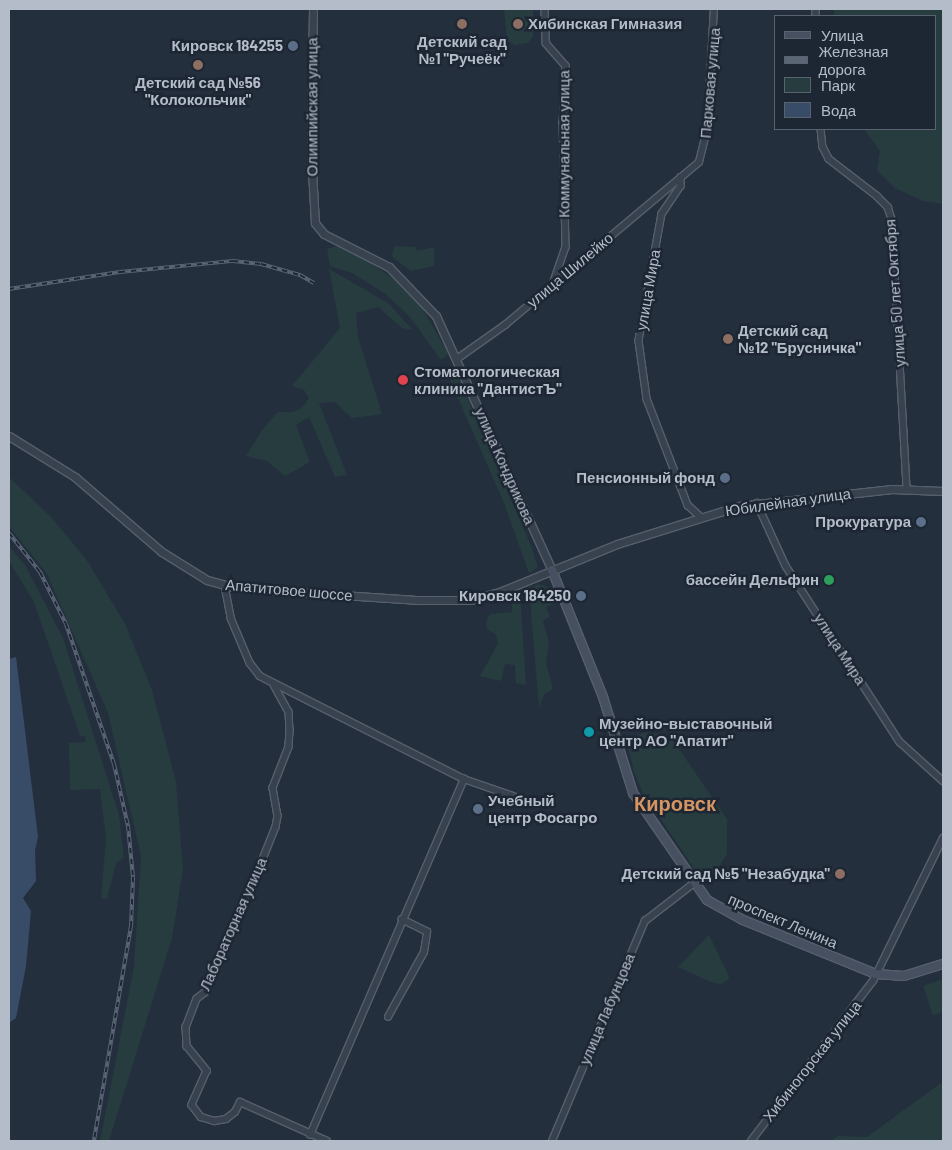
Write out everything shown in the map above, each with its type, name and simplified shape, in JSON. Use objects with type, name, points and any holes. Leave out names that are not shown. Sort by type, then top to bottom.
[{"type":"main road","name":"проспект Ленина","points":[[552,570],[603,697],[634,793],[695,886],[707,900],[729,913],[876,974],[904,976],[943,964]]},
{"type":"street","name":"Олимпийская улица","points":[[313,9],[312,205],[315,223],[324,234],[389,266]]},
{"type":"street","name":"Коммунальная улица","points":[[545,9],[546,43],[566,66],[563,123],[566,247],[552,284]]},
{"type":"street","name":"Парковая улица","points":[[681,178],[699,162],[704,152],[713,62],[714,9]]},
{"type":"street","name":"улица 50 лет Октября","points":[[821,130],[823,148],[829,159],[877,196],[888,207],[892,220],[907,488]]},
{"type":"street","name":"улица Шилейко","points":[[457,359],[681,178]]},
{"type":"street","name":"улица Мира","points":[[681,178],[681,186],[662,214],[639,341],[647,399],[688,505],[700,516]]},
{"type":"street","name":"улица Кондрикова","points":[[389,266],[436,316],[552,570]]},
{"type":"street","name":"Апатитовое шоссе","points":[[9,436],[74,476],[162,552],[207,580],[225,586],[420,600],[470,600],[514,587],[552,570]]},
{"type":"street","name":"Юбилейная улица","points":[[552,570],[700,516],[757,503],[907,488],[943,491]]},
{"type":"street","name":"улица Мира","points":[[757,503],[786,566],[900,742],[943,781]]},
{"type":"street","name":"Лабораторная улица","points":[[225,586],[231,618],[250,662],[260,676],[274,685],[301,695],[464,779],[513,796]]},
{"type":"street","name":"Лабораторная улица","points":[[274,685],[289,712],[290,731],[289,747],[273,788],[278,816],[276,827],[206,992],[197,999],[186,1027],[187,1046],[207,1071],[192,1105],[201,1117],[214,1121],[226,1119],[235,1112],[240,1102],[327,1141]]},
{"type":"street","points":[[310,1135],[464,779]]},
{"type":"street","name":"Хибиногорская улица","points":[[751,1141],[876,974],[943,838]]},
{"type":"street","name":"улица Лабунцова","points":[[552,1141],[645,921],[681,892],[695,886]]},
{"type":"street","points":[[388,1017],[424,952],[428,932],[402,920]]},
{"type":"green space","name":"Хибинская Гимназия","points":[[504,9],[533,9],[533,36],[528,43],[515,45],[507,41]]},
{"type":"green space","points":[[834,9],[943,9],[943,204],[923,201],[895,188],[877,170],[880,151],[865,130],[937,130],[937,15],[834,15]]},
{"type":"green space","points":[[337,246],[363,258],[394,279],[422,308],[449,354],[441,360],[410,317],[387,295],[352,273],[330,266],[327,249]]},
{"type":"green space","points":[[395,246],[415,247],[417,251],[434,247],[434,266],[411,271],[391,256]]},
{"type":"green space","points":[[329,269],[388,303],[413,330],[402,328],[378,307],[356,313],[358,337],[382,414],[352,418],[335,402],[319,403],[347,475],[335,477],[309,417],[296,425],[310,462],[285,476],[267,461],[246,456],[262,430],[278,412],[293,412],[303,407],[309,398],[304,390],[292,386],[340,328]]},
{"type":"green space","points":[[451,371],[456,372],[532,548],[538,567],[529,573],[504,503],[447,373]]},
{"type":"green space","points":[[9,477],[51,517],[86,559],[125,624],[152,690],[176,782],[183,869],[172,938],[109,1141],[100,1141],[134,967],[141,856],[108,713],[47,574],[9,526]]},
{"type":"green space","points":[[9,546],[25,565],[63,638],[119,815],[124,858],[116,863],[107,899],[101,898],[106,839],[100,789],[70,790],[69,743],[86,742],[85,736],[80,736],[34,602],[9,561]]},
{"type":"green space","points":[[538,584],[551,588],[554,604],[546,607],[550,616],[543,621],[549,642],[546,663],[553,689],[544,694],[539,708],[529,588]]},
{"type":"green space","points":[[520,593],[526,685],[516,683],[515,665],[505,664],[501,681],[480,676],[498,644],[496,634],[487,629],[486,621],[490,614],[512,612],[512,594]]},
{"type":"green space","points":[[646,732],[664,735],[675,743],[727,819],[727,854],[717,870],[702,880],[643,793],[634,772],[626,739]]},
{"type":"green space","points":[[709,935],[728,974],[729,979],[722,984],[713,983],[678,967]]},
{"type":"green space","points":[[943,979],[943,1012],[933,1015],[923,986]]},
{"type":"green space","points":[[943,1083],[943,1141],[831,1141],[838,1136],[867,1137]]},
{"type":"water","points":[[16,657],[38,837],[35,850],[36,881],[23,898],[31,911],[26,966],[16,1018],[9,1023],[9,659]]},
{"type":"railway","points":[[9,289],[120,272],[233,261],[261,264],[300,275],[314,283]]},
{"type":"railway","points":[[9,533],[40,572],[66,624],[114,764],[128,826],[133,877],[131,926],[94,1141]]},
{"type":"place","name":"Детский сад №1 \"Ручеёк\"","points":[[462,24]]},
{"type":"place","name":"Хибинская Гимназия","points":[[518,24]]},
{"type":"place","name":"Кировск 184255","points":[[293,46]]},
{"type":"place","name":"Детский сад №56 \"Колокольчик\"","points":[[198,65]]},
{"type":"place","name":"Детский сад №12 \"Брусничка\"","points":[[728,339]]},
{"type":"place","name":"Стоматологическая клиника \"ДантистЪ\"","points":[[403,380]]},
{"type":"place","name":"Пенсионный фонд","points":[[725,478]]},
{"type":"place","name":"Прокуратура","points":[[921,522]]},
{"type":"place","name":"бассейн Дельфин","points":[[829,580]]},
{"type":"place","name":"Кировск 184250","points":[[581,596]]},
{"type":"place","name":"Музейно-выставочный центр АО \"Апатит\"","points":[[589,732]]},
{"type":"place","name":"Учебный центр Фосагро","points":[[478,809]]},
{"type":"place","name":"Детский сад №5 \"Незабудка\"","points":[[840,874]]},
{"type":"district","name":"Кировск","points":[[675,803]]}]
